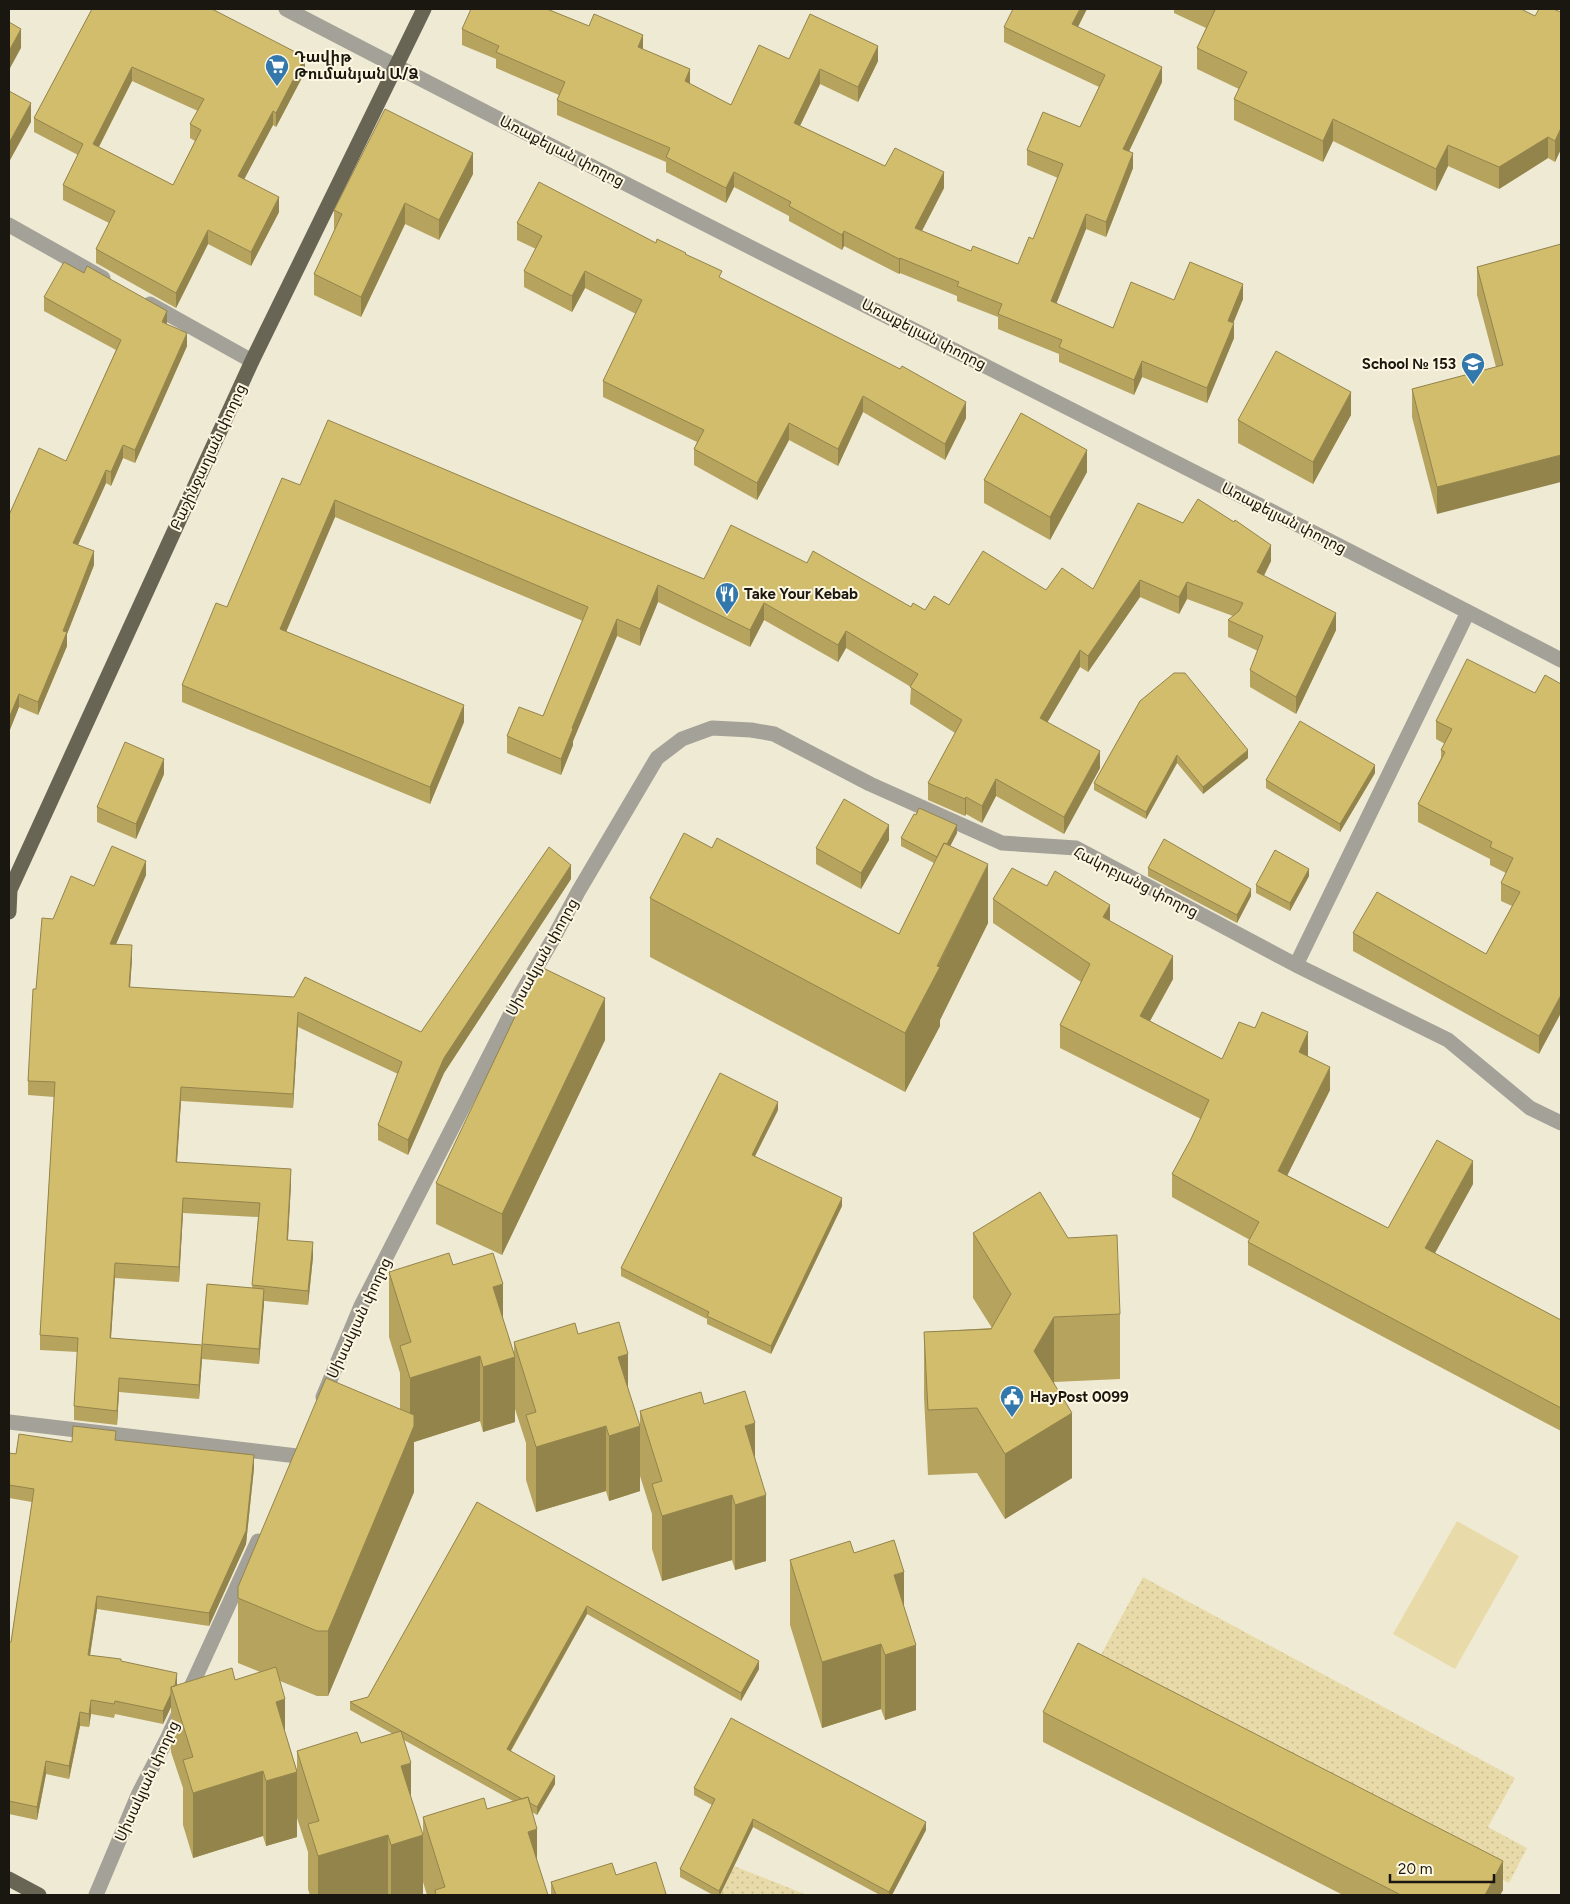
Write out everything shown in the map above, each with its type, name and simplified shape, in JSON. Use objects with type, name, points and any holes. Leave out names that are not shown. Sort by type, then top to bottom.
[{"type":"main road","name":"Բաշինջաղյան փողոց","points":[[9,912],[10,890],[252,361],[424,9]]},
{"type":"main road","points":[[9,1880],[40,1895]]},
{"type":"street","name":"Առաքելյան փողոց","points":[[286,9],[396,67],[1561,660]]},
{"type":"street","points":[[9,225],[113,284]]},
{"type":"street","points":[[139,298],[252,361]]},
{"type":"street","points":[[1296,965],[1468,612]]},
{"type":"street","name":"Հակոբյանց փողոց","points":[[657,758],[682,739],[712,728],[751,730],[774,734],[870,784],[1002,842],[1076,848],[1296,965],[1448,1040],[1530,1108],[1561,1123]]},
{"type":"street","name":"Սիսակյան փողոց","points":[[316,1414],[362,1306],[522,992],[657,758]]},
{"type":"street","points":[[9,1422],[297,1456]]},
{"type":"street","points":[[288,1474],[304,1439]]},
{"type":"street","name":"Սիսակյան փողոց","points":[[96,1895],[139,1793],[168,1736],[264,1528]]},
{"type":"shaded area","points":[[1457,1521],[1519,1556],[1455,1669],[1393,1634]]},
{"type":"shaded area","points":[[1143,1577],[1515,1778],[1488,1827],[1527,1848],[1509,1883],[1097,1662]]},
{"type":"shaded area","points":[[734,1866],[807,1895],[720,1895]]},
{"type":"building","points":[[92,9],[212,9],[305,57],[276,113],[273,111],[238,176],[279,197],[251,252],[208,230],[176,293],[96,249],[115,211],[63,185],[83,144],[34,118]],"holes":[[[132,67],[204,99],[190,124],[201,130],[173,185],[93,144]]]},
{"type":"building","points":[[471,9],[547,9],[589,26],[594,14],[643,35],[638,47],[690,69],[685,81],[731,105],[759,45],[789,59],[810,14],[878,46],[858,87],[820,69],[794,123],[885,166],[895,148],[944,172],[915,228],[971,251],[973,246],[1018,264],[1029,237],[1033,239],[1063,164],[1027,150],[1043,112],[1080,127],[1105,75],[1004,27],[1013,9],[1080,9],[1072,24],[1162,67],[1123,149],[1133,153],[1106,222],[1086,214],[1051,301],[1113,328],[1131,282],[1174,300],[1190,262],[1243,284],[1228,321],[1234,323],[1207,388],[1142,361],[1134,380],[1059,347],[1062,340],[998,314],[1002,304],[957,286],[959,282],[899,259],[844,231],[842,235],[789,206],[791,202],[734,172],[726,188],[666,157],[670,148],[557,100],[565,82],[496,52],[499,46],[462,29]]},
{"type":"building","points":[[1212,9],[1521,9],[1535,16],[1539,9],[1553,9],[1561,12],[1561,128],[1555,141],[1548,137],[1499,167],[1448,145],[1436,169],[1333,119],[1323,141],[1234,99],[1247,72],[1197,48],[1215,10]]},
{"type":"building","points":[[9,22],[21,29],[9,51]]},
{"type":"building","points":[[9,91],[31,103],[9,143]]},
{"type":"building","points":[[385,109],[473,153],[439,220],[405,203],[361,297],[314,274],[342,214],[334,210]]},
{"type":"building","points":[[539,182],[656,243],[657,239],[722,271],[719,277],[900,369],[902,366],[966,402],[945,444],[863,396],[838,449],[789,423],[757,483],[694,449],[704,430],[603,381],[642,300],[585,271],[572,296],[524,271],[542,236],[517,223]]},
{"type":"building","points":[[1561,244],[1561,455],[1437,487],[1412,389],[1503,365],[1477,267]]},
{"type":"building","points":[[64,262],[84,273],[87,266],[167,311],[162,322],[187,333],[135,450],[123,445],[111,472],[106,470],[73,543],[94,551],[63,631],[67,632],[38,702],[19,694],[9,718],[9,515],[39,448],[66,461],[121,340],[44,297]]},
{"type":"building","points":[[1276,351],[1351,392],[1313,462],[1238,420]]},
{"type":"building","points":[[1021,413],[1087,450],[1050,517],[984,480]]},
{"type":"building","points":[[328,420],[704,579],[731,525],[807,563],[813,551],[911,607],[913,603],[925,610],[934,596],[949,605],[983,551],[1046,590],[1062,568],[1093,589],[1138,503],[1183,523],[1198,499],[1234,522],[1235,520],[1271,545],[1257,572],[1336,613],[1296,697],[1250,670],[1263,636],[1228,620],[1239,611],[1243,603],[1187,582],[1179,597],[1140,580],[1088,656],[1080,650],[1040,718],[1100,751],[1064,817],[996,779],[982,806],[966,797],[965,799],[928,783],[962,720],[910,687],[918,674],[846,631],[838,645],[764,603],[750,630],[658,585],[640,629],[617,619],[561,759],[507,736],[519,707],[543,716],[588,607],[335,500],[280,629],[464,705],[430,787],[182,685],[216,603],[227,607],[282,478],[300,485]]},
{"type":"building","points":[[1467,659],[1535,693],[1545,675],[1561,684],[1561,995],[1539,1036],[1353,933],[1377,892],[1486,954],[1520,892],[1501,883],[1513,858],[1490,847],[1492,842],[1418,804],[1445,752],[1441,750],[1452,729],[1436,721]]},
{"type":"building","points":[[1174,673],[1185,673],[1248,750],[1203,787],[1177,755],[1146,812],[1094,783],[1140,701]]},
{"type":"building","points":[[1300,721],[1375,765],[1340,824],[1266,780]]},
{"type":"building","points":[[125,742],[164,759],[136,824],[97,807]]},
{"type":"building","points":[[844,799],[889,825],[861,873],[816,848]]},
{"type":"building","points":[[919,808],[957,825],[947,844],[944,843],[937,857],[901,838]]},
{"type":"building","points":[[684,833],[712,848],[717,838],[899,934],[944,843],[988,864],[937,966],[940,967],[905,1033],[650,898]]},
{"type":"building","points":[[1164,839],[1251,889],[1237,915],[1148,868]]},
{"type":"building","points":[[112,846],[146,861],[110,944],[132,945],[129,987],[294,997],[305,977],[421,1032],[549,847],[571,865],[444,1058],[408,1140],[378,1125],[402,1062],[298,1012],[293,1094],[181,1087],[176,1162],[291,1169],[287,1240],[313,1242],[308,1291],[252,1285],[260,1203],[183,1198],[179,1267],[115,1263],[110,1338],[202,1345],[199,1385],[119,1378],[117,1411],[74,1406],[78,1338],[40,1335],[55,1082],[28,1081],[33,989],[36,989],[42,918],[53,919],[71,876],[94,886]]},
{"type":"building","points":[[1275,850],[1309,869],[1290,903],[1256,885]]},
{"type":"building","points":[[1012,868],[1047,886],[1055,871],[1110,905],[1103,917],[1173,956],[1140,1016],[1222,1059],[1239,1022],[1255,1028],[1262,1012],[1308,1032],[1299,1052],[1330,1067],[1278,1171],[1388,1228],[1437,1140],[1473,1161],[1425,1248],[1561,1320],[1561,1408],[1248,1242],[1259,1222],[1172,1174],[1209,1100],[1060,1025],[1090,964],[993,899]]},
{"type":"building","points":[[539,966],[605,998],[502,1214],[436,1183]]},
{"type":"building","points":[[720,1073],[778,1102],[752,1155],[842,1198],[771,1346],[707,1316],[709,1312],[621,1268]]},
{"type":"building","points":[[1040,1192],[1068,1238],[1117,1235],[1120,1314],[1054,1317],[1034,1351],[1072,1413],[1005,1454],[977,1408],[928,1410],[924,1332],[991,1329],[1011,1294],[973,1233]]},
{"type":"building","points":[[449,1253],[453,1265],[493,1253],[503,1284],[493,1287],[515,1357],[483,1367],[480,1356],[410,1378],[400,1346],[411,1342],[389,1272]]},
{"type":"building","points":[[207,1284],[264,1289],[259,1349],[202,1344]]},
{"type":"building","points":[[619,1322],[628,1354],[618,1357],[640,1426],[609,1436],[606,1426],[536,1447],[526,1415],[536,1412],[514,1342],[575,1323],[578,1334]]},
{"type":"building","points":[[326,1378],[414,1415],[414,1426],[328,1631],[317,1631],[238,1598],[238,1587]]},
{"type":"building","points":[[745,1391],[755,1423],[745,1426],[766,1495],[735,1505],[732,1495],[662,1516],[652,1484],[662,1481],[640,1411],[701,1392],[704,1404]]},
{"type":"building","points":[[73,1426],[116,1431],[115,1440],[254,1455],[246,1531],[209,1613],[97,1596],[88,1655],[121,1659],[121,1661],[177,1673],[175,1686],[171,1687],[171,1694],[163,1711],[115,1701],[114,1704],[91,1700],[89,1714],[80,1712],[69,1766],[46,1761],[37,1807],[9,1801],[9,1642],[11,1642],[34,1489],[9,1485],[9,1453],[16,1454],[19,1434],[72,1442]]},
{"type":"building","points":[[477,1502],[759,1661],[741,1693],[587,1606],[507,1749],[555,1776],[537,1807],[530,1803],[528,1797],[522,1799],[350,1702],[368,1697]]},
{"type":"building","points":[[894,1540],[904,1572],[894,1575],[916,1645],[885,1655],[881,1644],[822,1662],[790,1560],[850,1541],[854,1553]]},
{"type":"building","points":[[1078,1643],[1503,1861],[1485,1895],[1401,1895],[1043,1712]]},
{"type":"building","points":[[276,1667],[285,1699],[276,1702],[297,1772],[266,1781],[263,1771],[193,1793],[183,1760],[193,1757],[171,1687],[232,1668],[235,1680]]},
{"type":"building","points":[[731,1718],[926,1822],[889,1892],[753,1819],[719,1891],[680,1869],[715,1799],[694,1788]]},
{"type":"building","points":[[401,1731],[411,1763],[401,1766],[423,1835],[391,1845],[388,1835],[318,1856],[308,1824],[319,1821],[297,1751],[357,1732],[361,1743]]},
{"type":"building","points":[[528,1797],[537,1829],[528,1832],[548,1895],[436,1895],[435,1890],[445,1887],[423,1817],[484,1798],[487,1809]]},
{"type":"building","points":[[656,1862],[666,1894],[662,1895],[556,1895],[551,1882],[612,1863],[616,1875]]},
{"type":"place","name":"Դավիթ Թումանյան Ա/Ձ","points":[[277,87]]},
{"type":"place","name":"School № 153","points":[[1473,385]]},
{"type":"place","name":"Take Your Kebab","points":[[727,615]]},
{"type":"place","name":"HayPost 0099","points":[[1012,1418]]}]
